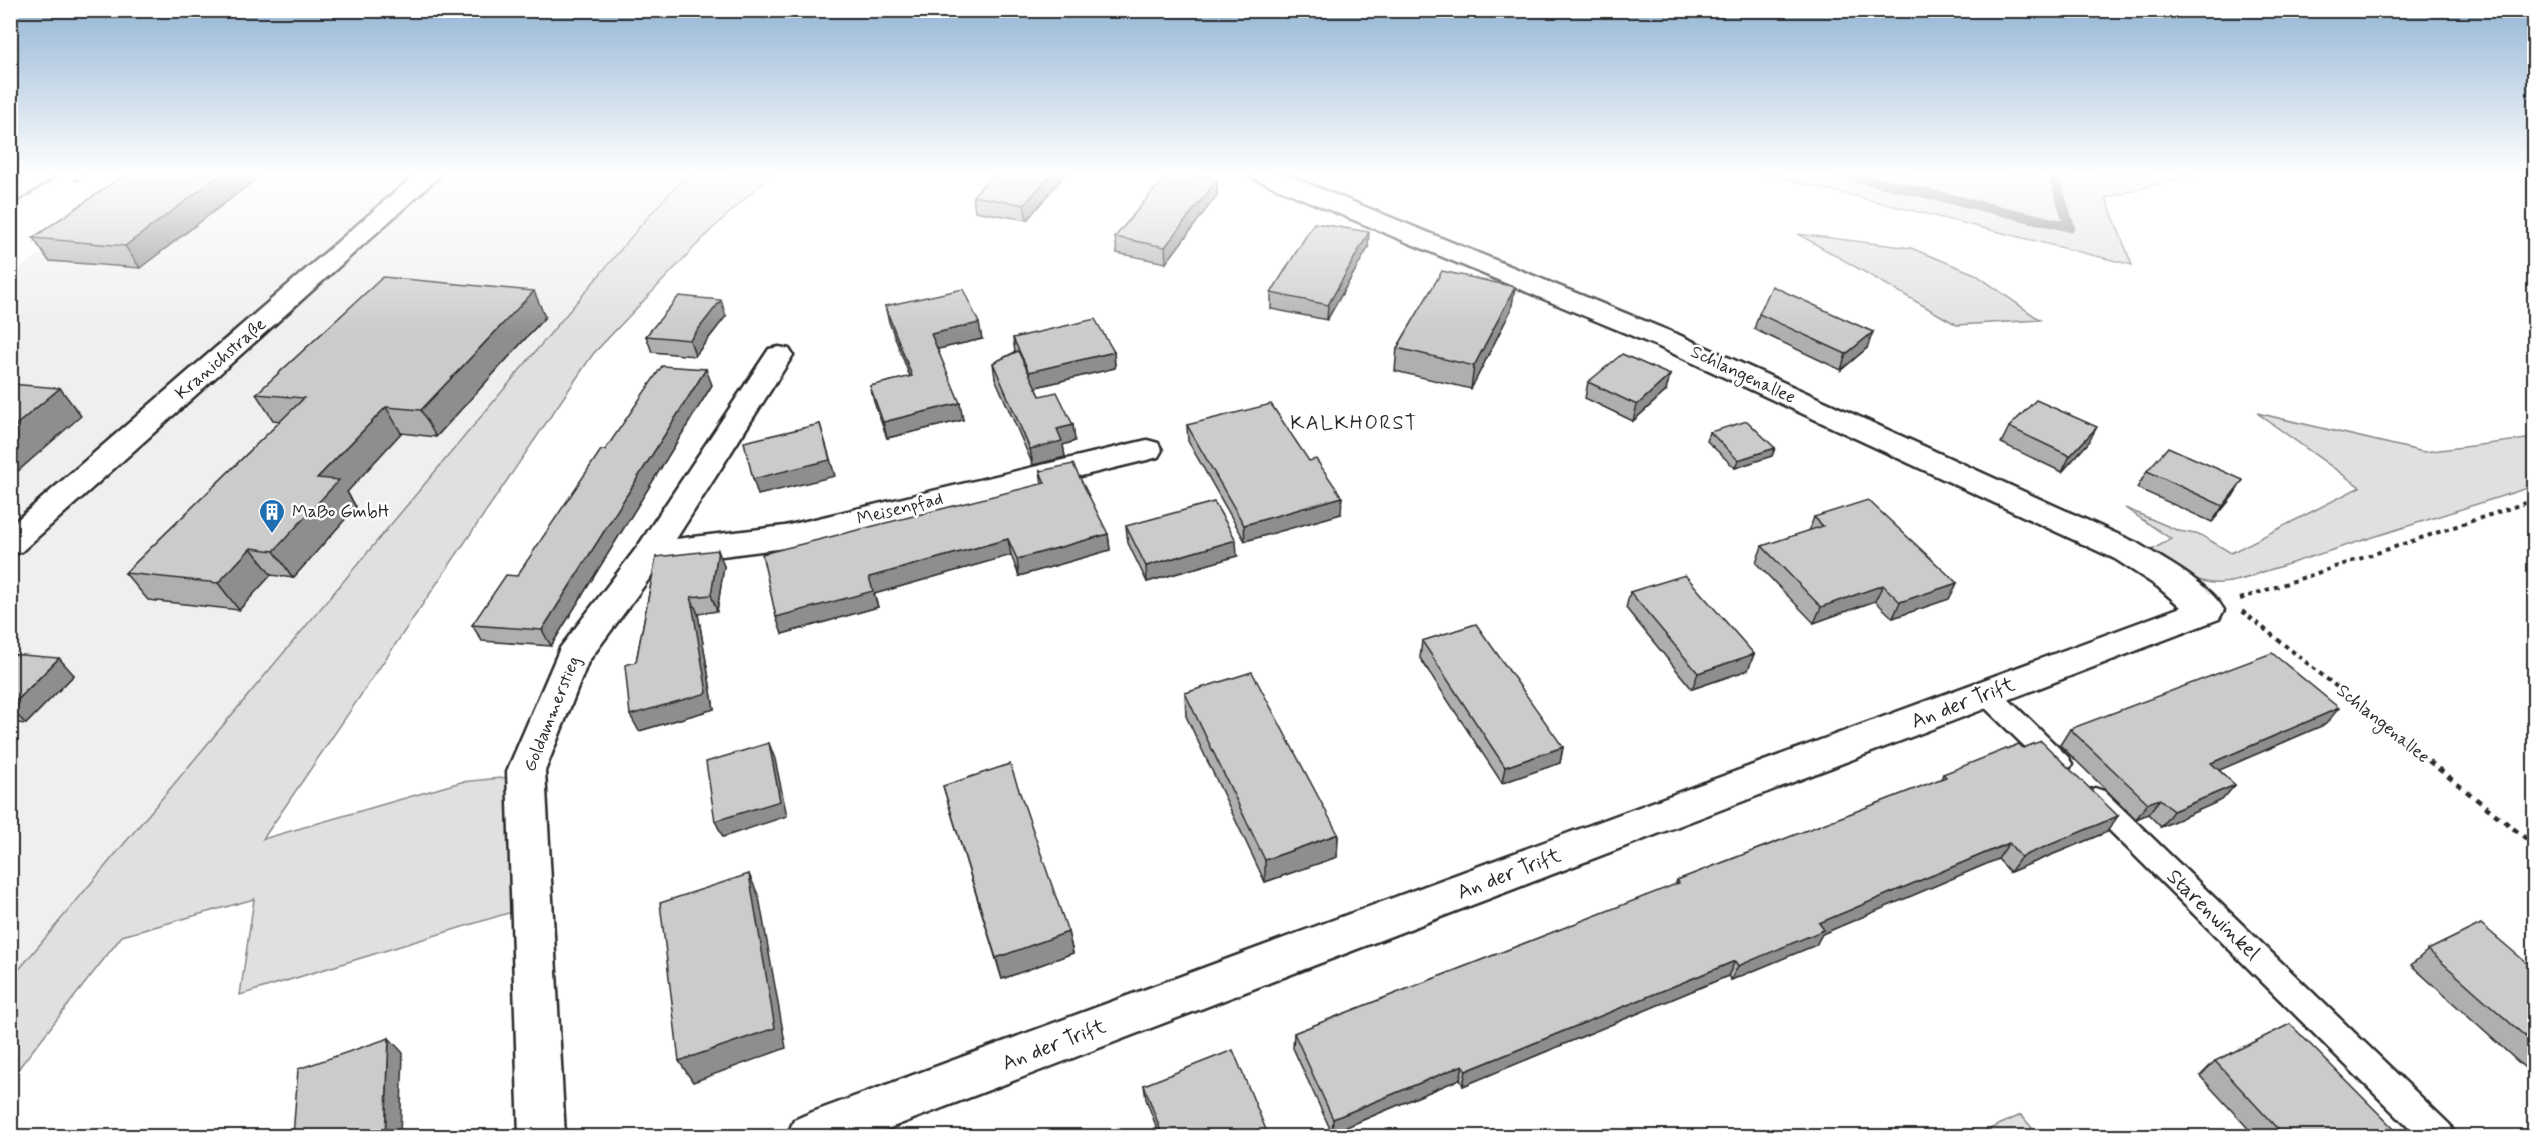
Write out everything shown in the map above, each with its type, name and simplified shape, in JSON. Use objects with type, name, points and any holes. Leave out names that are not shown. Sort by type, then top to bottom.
[{"type":"street","name":"Kranichstraße","points":[[10,544],[370,227]]},
{"type":"street","name":"Schlangenallee","points":[[1391,227],[1669,341],[2126,551],[2219,606]]},
{"type":"street","name":"Goldammerstieg","points":[[542,1137],[526,771],[572,657],[650,554],[779,355]]},
{"type":"street","name":"Meisenpfad","points":[[650,554],[785,537],[1147,450]]},
{"type":"street","name":"An der Trift","points":[[810,1137],[2219,606]]},
{"type":"lane","name":"Starenwinkel","points":[[1987,694],[2439,1137]]},
{"type":"path","points":[[2219,606],[2535,500]]},
{"type":"path","name":"Schlangenallee","points":[[2219,606],[2535,845]]},
{"type":"shaded area","points":[[78,227],[640,227],[11,979],[11,275]]},
{"type":"shaded area","points":[[640,227],[715,227],[593,354],[263,839],[461,782],[510,777],[515,911],[240,995],[254,899],[122,936],[11,1078],[11,979]]},
{"type":"shaded area","points":[[1977,227],[2117,227],[2132,265]]},
{"type":"shaded area","points":[[1798,234],[1911,248],[1975,274],[2040,320],[1957,325]]},
{"type":"shaded area","points":[[2257,413],[2424,452],[2534,438],[2534,486],[2229,583],[2215,583],[2191,577],[2148,552],[2171,539],[2125,508],[2179,531],[2201,535],[2231,553],[2360,487]]},
{"type":"shaded area","points":[[2021,1115],[2039,1136],[1974,1136]]},
{"type":"building","points":[[50,227],[151,227],[125,246],[33,238]]},
{"type":"building","points":[[1124,227],[1181,227],[1165,247],[1115,237]]},
{"type":"building","points":[[1312,227],[1336,227],[1369,232],[1328,305],[1271,293]]},
{"type":"building","points":[[1442,271],[1515,287],[1474,366],[1397,348]]},
{"type":"building","points":[[383,277],[534,291],[421,410],[386,407],[317,478],[339,480],[274,551],[251,548],[218,583],[125,573],[304,398],[256,394]]},
{"type":"building","points":[[1772,286],[1873,332],[1846,354],[1759,314]]},
{"type":"building","points":[[963,289],[979,323],[931,334],[960,403],[883,422],[870,386],[912,376],[885,306]]},
{"type":"building","points":[[679,296],[721,300],[690,340],[646,336]]},
{"type":"building","points":[[1095,319],[1114,352],[1029,372],[1013,338]]},
{"type":"building","points":[[1018,351],[1040,396],[1057,392],[1073,425],[1057,429],[1062,441],[1030,449],[993,363]]},
{"type":"building","points":[[1622,354],[1670,375],[1637,405],[1588,382]]},
{"type":"building","points":[[662,366],[706,369],[542,630],[472,625],[506,575],[517,576],[601,450],[605,450]]},
{"type":"building","points":[[10,384],[60,388],[10,430]]},
{"type":"building","points":[[2036,400],[2097,427],[2070,456],[2009,427]]},
{"type":"building","points":[[1271,404],[1309,461],[1316,459],[1342,497],[1244,525],[1187,425]]},
{"type":"building","points":[[1747,421],[1775,448],[1738,460],[1710,432]]},
{"type":"building","points":[[820,424],[830,460],[753,479],[744,442]]},
{"type":"building","points":[[2168,447],[2243,480],[2223,506],[2147,471]]},
{"type":"building","points":[[1073,464],[1108,534],[1017,559],[1008,539],[869,577],[873,591],[776,617],[762,554],[1045,483],[1040,471]]},
{"type":"building","points":[[1868,500],[1957,583],[1900,602],[1883,585],[1821,607],[1762,546],[1823,526],[1814,517]]},
{"type":"building","points":[[1214,502],[1236,540],[1146,566],[1126,526]]},
{"type":"building","points":[[718,550],[711,595],[691,597],[707,693],[630,715],[625,665],[636,662],[656,557]]},
{"type":"building","points":[[1685,575],[1754,654],[1698,673],[1630,592]]},
{"type":"building","points":[[1476,624],[1563,747],[1505,767],[1422,641]]},
{"type":"building","points":[[2272,653],[2339,708],[2211,763],[2235,785],[2173,811],[2160,799],[2148,803],[2070,729]]},
{"type":"building","points":[[10,654],[59,658],[10,707]]},
{"type":"building","points":[[1252,672],[1338,834],[1265,860],[1185,693]]},
{"type":"building","points":[[2041,741],[2118,816],[2021,857],[2009,843],[1819,923],[1824,930],[1738,966],[1735,961],[1466,1071],[1463,1065],[1333,1119],[1294,1033],[1679,883],[1677,880],[1946,777],[1943,774],[2019,744],[2023,748]]},
{"type":"building","points":[[769,743],[780,801],[715,821],[706,762]]},
{"type":"building","points":[[1010,764],[1068,932],[996,958],[943,786]]},
{"type":"building","points":[[749,874],[775,1028],[679,1061],[660,903]]},
{"type":"building","points":[[2481,924],[2535,970],[2535,1045],[2428,950]]},
{"type":"building","points":[[2290,1024],[2402,1137],[2285,1137],[2215,1061]]},
{"type":"building","points":[[389,1038],[385,1137],[293,1137],[298,1069]]},
{"type":"building","points":[[1233,1050],[1269,1137],[1163,1137],[1144,1085]]},
{"type":"place","name":"MaBo GmbH","points":[[272,535]]},
{"type":"district","name":"KALKHORST","points":[[1354,423]]}]
